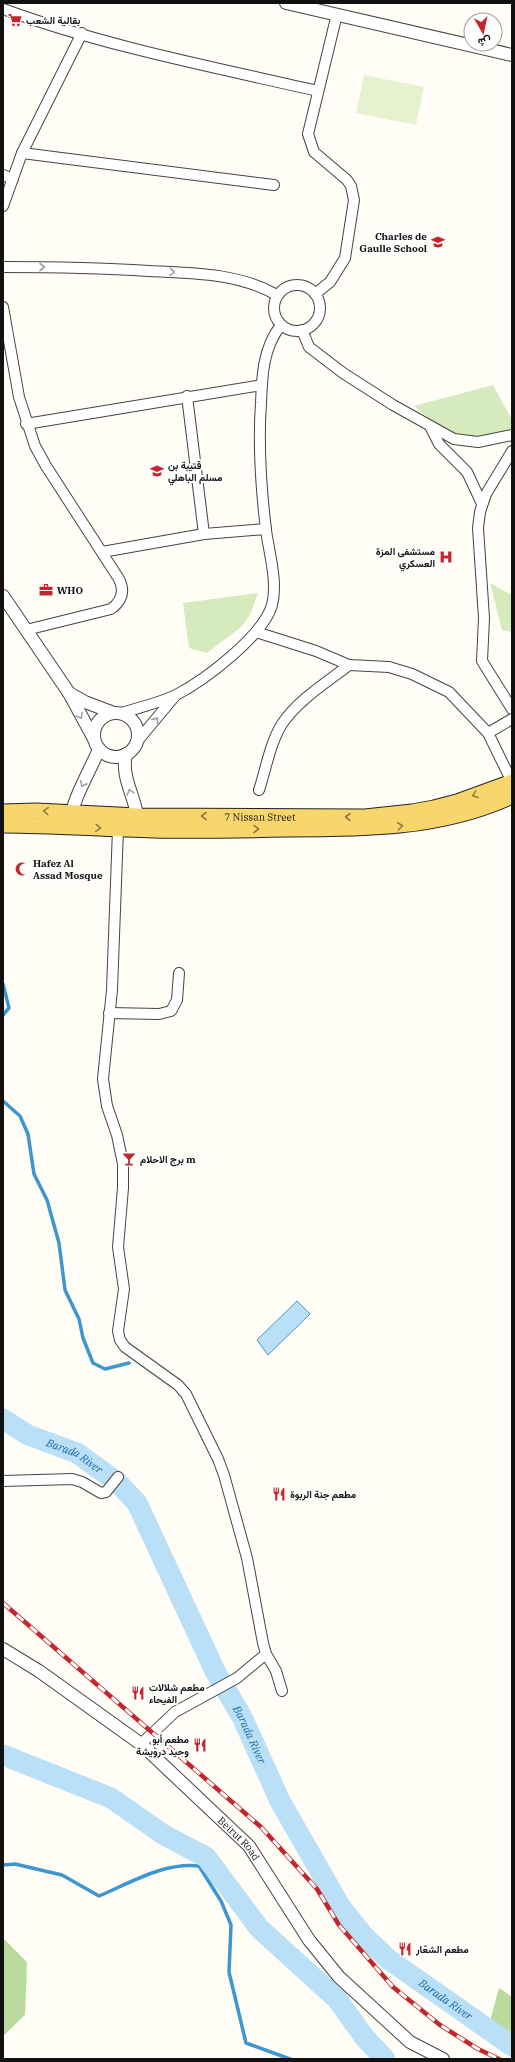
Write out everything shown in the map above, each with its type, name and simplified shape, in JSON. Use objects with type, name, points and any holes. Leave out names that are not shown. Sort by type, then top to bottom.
[{"type":"main road","name":"7 Nissan Street","points":[[3,825],[72,819],[118,829],[138,823],[366,817],[427,809],[457,802],[512,782]]},
{"type":"main road","name":"7 Nissan Street","points":[[3,812],[72,819],[138,823],[389,827],[448,817],[512,796]]},
{"type":"street","points":[[286,3],[512,55]]},
{"type":"street","points":[[3,9],[35,21],[188,61],[318,91]]},
{"type":"street","points":[[316,294],[330,282],[345,258],[354,200],[353,193],[347,180],[318,157],[311,146],[309,127],[337,14]]},
{"type":"street","points":[[3,206],[22,153],[82,33]]},
{"type":"street","points":[[22,153],[274,186]]},
{"type":"street","points":[[3,175],[13,179]]},
{"type":"street","points":[[3,267],[113,269],[231,277],[255,284],[277,295]]},
{"type":"street","points":[[296,284],[310,288],[316,294],[320,306],[318,319],[309,328],[302,330],[287,329],[281,325],[274,313],[274,301],[277,295],[289,286],[296,284]]},
{"type":"street","points":[[3,307],[19,397],[26,424],[40,456],[121,583],[121,598],[115,606],[107,611],[26,630]]},
{"type":"street","points":[[138,823],[124,773],[126,754],[175,696],[226,660],[256,632],[268,615],[274,594],[266,529],[260,439],[262,385],[266,351],[281,325]]},
{"type":"street","points":[[302,330],[306,342],[315,353],[393,405],[454,439],[466,441],[490,440],[512,435]]},
{"type":"street","points":[[26,424],[186,396],[262,385]]},
{"type":"street","points":[[186,396],[204,534]]},
{"type":"street","points":[[430,426],[439,444],[467,472],[482,504]]},
{"type":"street","points":[[512,451],[482,504],[478,528],[484,618],[482,661],[512,709]]},
{"type":"street","points":[[102,552],[204,534],[266,529]]},
{"type":"street","points":[[3,596],[69,693],[96,744],[111,756],[126,754]]},
{"type":"street","points":[[256,632],[316,651],[348,665],[389,667],[412,674],[448,692],[488,733],[512,782]]},
{"type":"street","points":[[259,790],[282,724],[298,705],[348,665]]},
{"type":"street","points":[[69,693],[90,704],[131,720],[137,731],[135,744]]},
{"type":"street","points":[[72,819],[96,744],[95,727],[98,722],[102,718],[175,696]]},
{"type":"street","points":[[488,733],[512,719]]},
{"type":"street","points":[[118,829],[112,990],[103,1079],[107,1106],[117,1135],[123,1164],[124,1188],[118,1247],[124,1289],[118,1331],[120,1340],[125,1347],[178,1385],[186,1394],[218,1459],[247,1558],[266,1654],[276,1671],[282,1691]]},
{"type":"street","points":[[109,1013],[159,1014],[171,1011],[177,1000],[180,973]]},
{"type":"street","points":[[3,1481],[72,1479],[82,1482],[102,1493],[106,1492],[118,1477]]},
{"type":"street","name":"Beirut Road","points":[[3,1649],[40,1671],[141,1744],[249,1846],[309,1940],[339,1977],[410,2042],[443,2059]]},
{"type":"street","points":[[141,1744],[175,1712],[237,1678],[266,1654]]},
{"type":"green space","points":[[364,75],[424,87],[416,125],[356,113]]},
{"type":"green space","points":[[493,385],[512,420],[512,428],[495,434],[469,436],[451,432],[443,429],[414,406]]},
{"type":"green space","points":[[490,583],[512,595],[512,632],[502,630]]},
{"type":"green space","points":[[258,593],[250,615],[241,627],[207,653],[189,648],[183,603]]},
{"type":"green space","points":[[3,1938],[27,1962],[25,2015],[3,2036]]},
{"type":"green space","points":[[499,1988],[512,1997],[512,2039],[490,2021]]},
{"type":"water","points":[[297,1301],[310,1314],[268,1355],[257,1340]]},
{"type":"waterway","points":[[3,984],[9,1008],[3,1015]]},
{"type":"waterway","points":[[3,1101],[20,1116],[28,1134],[34,1174],[47,1200],[59,1243],[65,1290],[79,1319],[83,1338],[93,1363],[105,1369],[129,1363]]},
{"type":"waterway","name":"Barada River","points":[[3,1419],[28,1435],[77,1453],[117,1482],[137,1503],[215,1671],[242,1717],[280,1801],[340,1906],[363,1935],[388,1959],[512,2046]]},
{"type":"waterway","points":[[3,1755],[111,1798],[164,1835],[206,1857],[259,1928],[337,1999],[365,2038],[385,2059]]},
{"type":"waterway","points":[[3,1865],[15,1864],[62,1875],[99,1896],[160,1870],[173,1867],[199,1866],[221,1901],[231,1925],[229,1972],[246,2043],[290,2059]]},
{"type":"railway","points":[[3,1603],[261,1827],[317,1889],[339,1925],[393,1987],[440,2025],[478,2049],[499,2059]]},
{"type":"place","name":"بقالية الشعب","points":[[15,20]]},
{"type":"place","name":"Charles de Gaulle School","points":[[438,242]]},
{"type":"place","name":"قتيبة بن مسلم الباهلي","points":[[157,471]]},
{"type":"place","name":"مستشفى المزة العسكري","points":[[446,557]]},
{"type":"place","name":"WHO","points":[[46,590]]},
{"type":"place","name":"Hafez Al Assad Mosque","points":[[22,869]]},
{"type":"place","name":"برج الاحلام m","points":[[129,1159]]},
{"type":"place","name":"مطعم جنة الربوة","points":[[279,1494]]},
{"type":"place","name":"مطعم شلالات الفيحاء","points":[[138,1693]]},
{"type":"place","name":"مطعم أبو وحيد درويشة","points":[[200,1745]]},
{"type":"place","name":"مطعم الشعّار","points":[[405,1949]]}]
